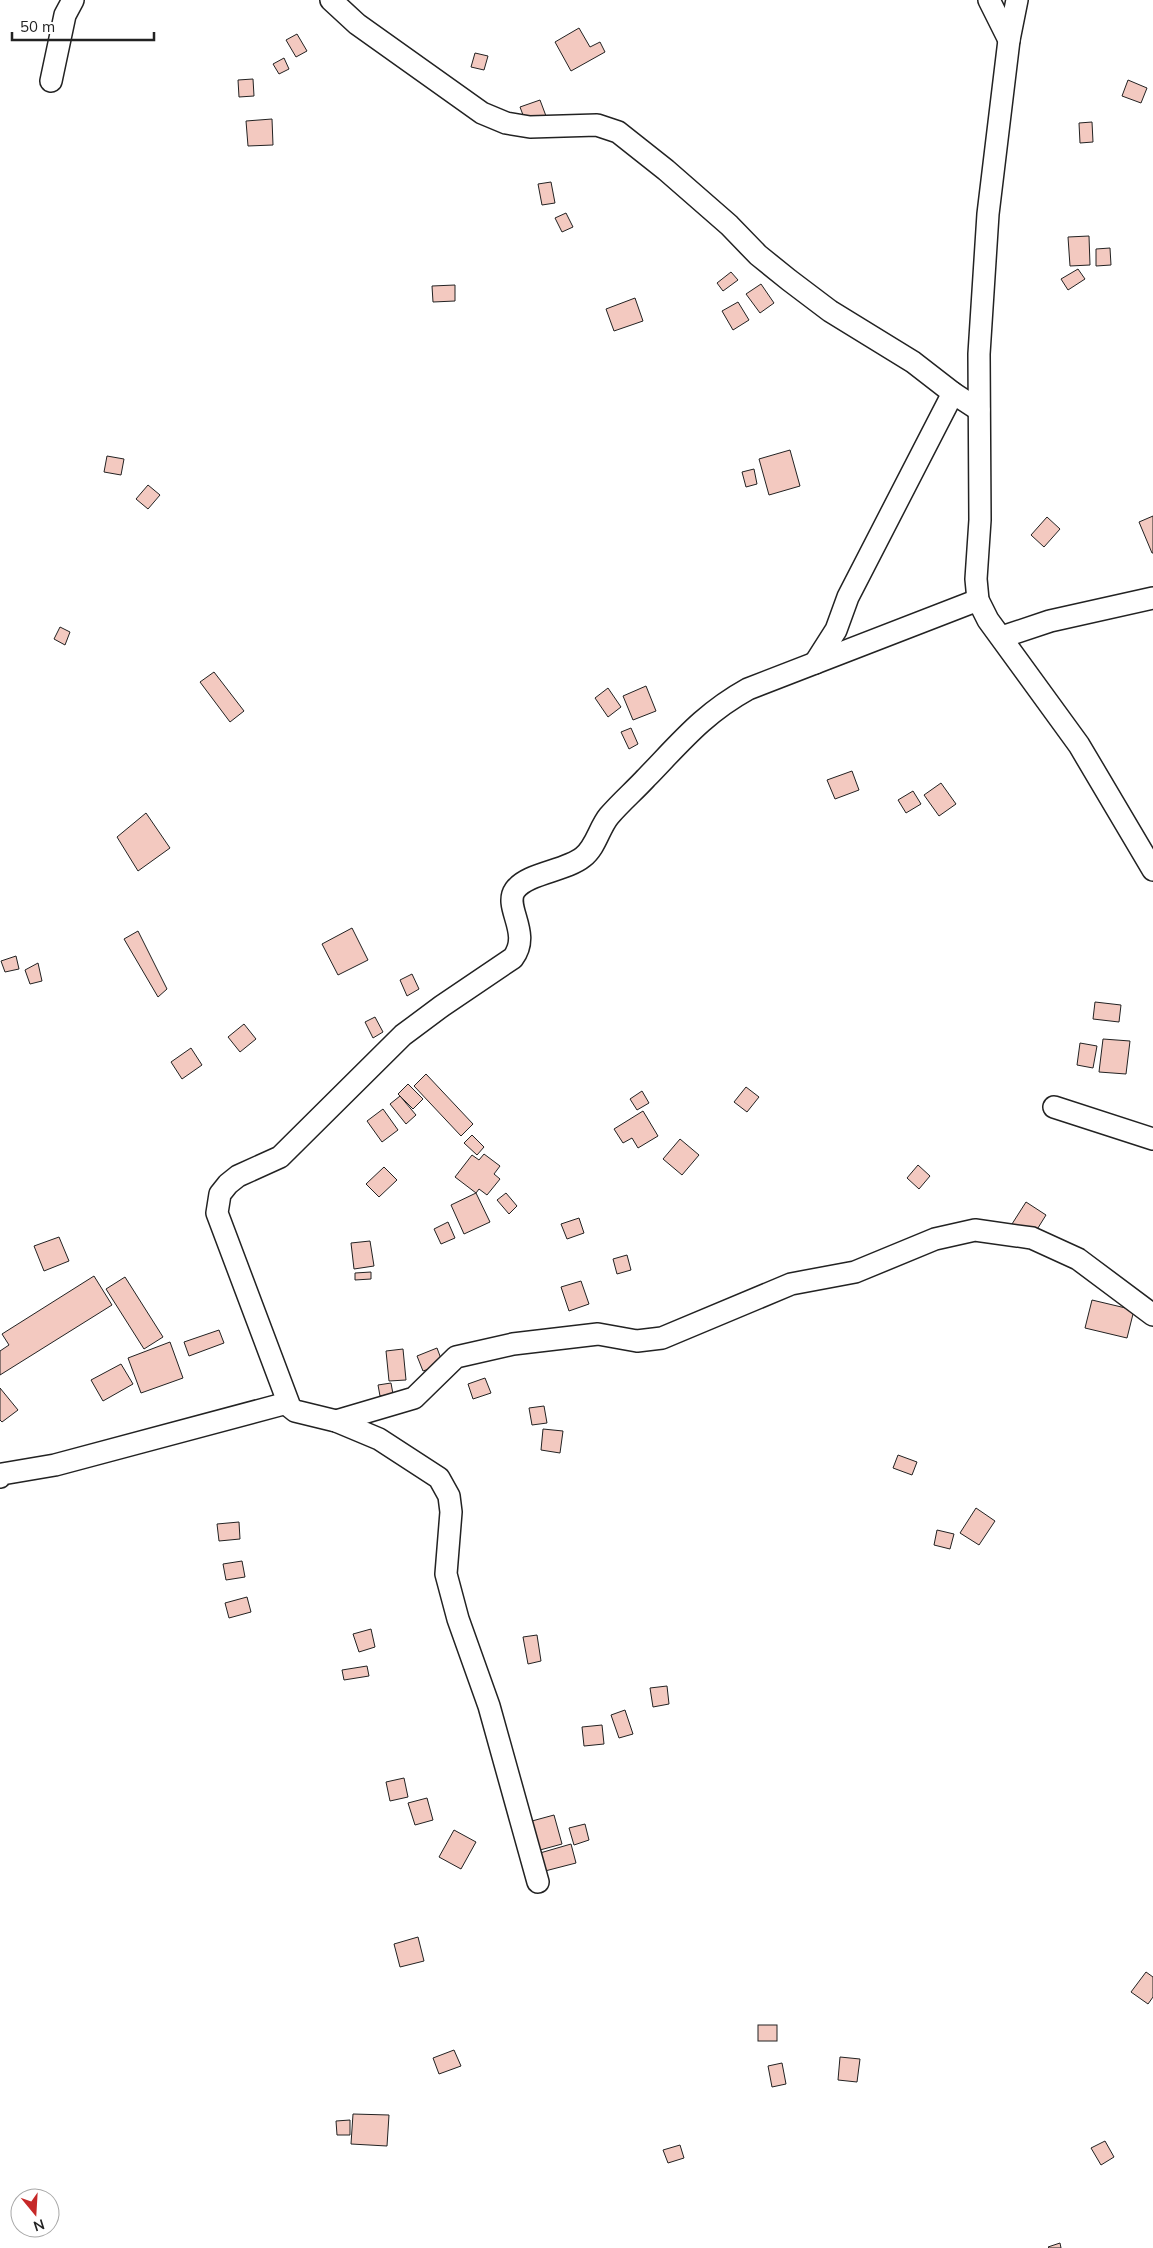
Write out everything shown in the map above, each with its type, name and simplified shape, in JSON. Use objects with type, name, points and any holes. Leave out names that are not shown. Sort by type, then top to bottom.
[{"type":"street","points":[[51,81],[65,15],[73,0]]},
{"type":"street","points":[[331,0],[357,24],[482,113],[506,123],[530,127],[598,125],[618,132],[666,170],[729,225],[758,255],[789,280],[830,311],[913,362],[953,393],[979,410]]},
{"type":"street","points":[[989,0],[1009,40]]},
{"type":"street","points":[[1017,0],[1009,40],[988,214],[979,354],[980,520],[976,579],[978,600],[988,620],[1078,745],[1153,870]]},
{"type":"street","points":[[815,663],[836,630],[848,597],[953,393]]},
{"type":"street","points":[[1002,638],[1050,621],[1153,598]]},
{"type":"street","points":[[538,1882],[489,1706],[458,1620],[446,1574],[451,1512],[445,1487],[439,1478],[379,1439],[336,1421],[294,1411],[287,1403],[217,1214],[220,1194],[238,1176],[280,1157],[403,1035],[513,958],[519,950],[521,938],[512,900],[515,890],[525,883],[583,857],[591,848],[602,824],[680,740],[723,703],[748,689],[978,600]]},
{"type":"street","points":[[1054,1107],[1153,1139]]},
{"type":"street","points":[[336,1421],[414,1398],[456,1357],[513,1344],[598,1334],[637,1341],[662,1338],[791,1284],[855,1272],[935,1239],[975,1230],[1032,1238],[1078,1258],[1153,1315]]},
{"type":"street","points":[[0,1477],[2,1474],[55,1465],[287,1403]]},
{"type":"building","points":[[579,28],[590,47],[600,42],[605,52],[571,71],[555,42]]},
{"type":"building","points":[[297,34],[307,51],[296,57],[286,40]]},
{"type":"building","points":[[475,53],[488,56],[484,70],[471,67]]},
{"type":"building","points":[[284,58],[289,69],[279,74],[273,64]]},
{"type":"building","points":[[253,79],[254,96],[239,97],[238,80]]},
{"type":"building","points":[[1128,80],[1147,88],[1141,103],[1122,96]]},
{"type":"building","points":[[540,100],[546,116],[526,123],[520,107]]},
{"type":"building","points":[[272,119],[273,145],[248,146],[246,121]]},
{"type":"building","points":[[1092,122],[1093,142],[1080,143],[1079,123]]},
{"type":"building","points":[[551,182],[555,203],[542,205],[538,184]]},
{"type":"building","points":[[566,213],[573,227],[562,232],[555,218]]},
{"type":"building","points":[[1089,236],[1090,265],[1070,266],[1068,237]]},
{"type":"building","points":[[1110,248],[1111,265],[1096,266],[1096,249]]},
{"type":"building","points":[[1078,269],[1085,279],[1068,290],[1061,279]]},
{"type":"building","points":[[731,272],[738,280],[723,291],[717,283]]},
{"type":"building","points":[[761,284],[774,303],[760,313],[746,294]]},
{"type":"building","points":[[455,285],[455,301],[433,302],[432,286]]},
{"type":"building","points":[[635,298],[643,321],[614,331],[606,309]]},
{"type":"building","points":[[738,302],[749,320],[733,330],[722,311]]},
{"type":"building","points":[[790,450],[800,486],[769,495],[759,459]]},
{"type":"building","points":[[107,456],[124,459],[121,475],[104,472]]},
{"type":"building","points":[[754,469],[757,484],[746,487],[742,472]]},
{"type":"building","points":[[148,485],[160,495],[148,509],[136,499]]},
{"type":"building","points":[[1153,516],[1153,553],[1152,553],[1139,522]]},
{"type":"building","points":[[1047,517],[1060,529],[1044,547],[1031,535]]},
{"type":"building","points":[[60,627],[70,632],[65,645],[54,639]]},
{"type":"building","points":[[214,672],[244,711],[230,722],[200,682]]},
{"type":"building","points":[[646,686],[656,711],[633,720],[623,696]]},
{"type":"building","points":[[608,688],[621,707],[608,717],[595,698]]},
{"type":"building","points":[[631,728],[638,744],[629,749],[621,732]]},
{"type":"building","points":[[852,771],[859,790],[835,799],[827,780]]},
{"type":"building","points":[[941,783],[956,804],[939,816],[924,795]]},
{"type":"building","points":[[913,791],[921,804],[906,813],[898,800]]},
{"type":"building","points":[[146,813],[170,848],[138,871],[117,837]]},
{"type":"building","points":[[352,928],[368,960],[338,975],[322,944]]},
{"type":"building","points":[[138,931],[167,989],[158,997],[124,939]]},
{"type":"building","points":[[16,956],[19,969],[5,972],[1,961]]},
{"type":"building","points":[[38,963],[42,981],[30,984],[25,970]]},
{"type":"building","points":[[412,974],[419,989],[407,996],[400,980]]},
{"type":"building","points":[[1095,1002],[1121,1005],[1119,1022],[1093,1019]]},
{"type":"building","points":[[375,1017],[383,1032],[373,1038],[365,1022]]},
{"type":"building","points":[[244,1024],[256,1039],[240,1052],[228,1037]]},
{"type":"building","points":[[1103,1039],[1130,1041],[1126,1074],[1099,1072]]},
{"type":"building","points":[[1080,1043],[1097,1046],[1093,1068],[1077,1065]]},
{"type":"building","points":[[191,1048],[202,1065],[182,1079],[171,1062]]},
{"type":"building","points":[[426,1074],[473,1124],[461,1136],[414,1086]]},
{"type":"building","points":[[408,1084],[423,1099],[413,1109],[398,1094]]},
{"type":"building","points":[[746,1087],[759,1097],[747,1112],[734,1102]]},
{"type":"building","points":[[642,1091],[649,1103],[637,1110],[630,1099]]},
{"type":"building","points":[[400,1096],[416,1115],[406,1124],[390,1104]]},
{"type":"building","points":[[383,1109],[398,1130],[382,1142],[367,1121]]},
{"type":"building","points":[[643,1111],[658,1136],[638,1148],[632,1138],[623,1143],[614,1129]]},
{"type":"building","points":[[472,1135],[484,1147],[477,1155],[464,1143]]},
{"type":"building","points":[[680,1139],[699,1155],[682,1175],[663,1159]]},
{"type":"building","points":[[484,1154],[500,1166],[494,1174],[500,1179],[487,1195],[479,1189],[476,1193],[455,1177],[472,1155],[479,1160]]},
{"type":"building","points":[[918,1165],[930,1176],[919,1189],[907,1178]]},
{"type":"building","points":[[384,1167],[397,1180],[379,1197],[366,1184]]},
{"type":"building","points":[[476,1193],[490,1222],[464,1234],[451,1205]]},
{"type":"building","points":[[506,1193],[517,1206],[509,1214],[497,1200]]},
{"type":"building","points":[[1026,1202],[1046,1215],[1033,1236],[1012,1224]]},
{"type":"building","points":[[579,1218],[584,1233],[567,1239],[561,1224]]},
{"type":"building","points":[[448,1222],[455,1238],[441,1244],[434,1229]]},
{"type":"building","points":[[59,1237],[69,1261],[44,1271],[34,1246]]},
{"type":"building","points":[[370,1241],[374,1266],[354,1269],[351,1243]]},
{"type":"building","points":[[627,1255],[631,1270],[617,1274],[613,1259]]},
{"type":"building","points":[[371,1272],[371,1279],[355,1280],[355,1273]]},
{"type":"building","points":[[94,1276],[112,1305],[0,1375],[0,1351],[9,1345],[2,1334]]},
{"type":"building","points":[[125,1277],[163,1337],[144,1349],[106,1289]]},
{"type":"building","points":[[581,1281],[589,1304],[569,1311],[561,1287]]},
{"type":"building","points":[[1092,1300],[1134,1310],[1127,1338],[1085,1328]]},
{"type":"building","points":[[219,1330],[224,1343],[189,1356],[184,1342]]},
{"type":"building","points":[[170,1342],[183,1378],[141,1393],[128,1358]]},
{"type":"building","points":[[437,1348],[443,1364],[423,1371],[417,1356]]},
{"type":"building","points":[[403,1349],[406,1380],[389,1381],[386,1351]]},
{"type":"building","points":[[121,1364],[133,1384],[103,1401],[91,1380]]},
{"type":"building","points":[[485,1378],[491,1393],[473,1399],[468,1384]]},
{"type":"building","points":[[391,1383],[393,1394],[380,1396],[378,1385]]},
{"type":"building","points":[[0,1388],[18,1410],[2,1422],[0,1420]]},
{"type":"building","points":[[544,1406],[547,1423],[532,1425],[529,1408]]},
{"type":"building","points":[[543,1429],[563,1431],[560,1453],[541,1450]]},
{"type":"building","points":[[898,1455],[917,1462],[912,1475],[893,1468]]},
{"type":"building","points":[[976,1508],[995,1521],[979,1545],[960,1533]]},
{"type":"building","points":[[239,1522],[240,1539],[219,1541],[217,1524]]},
{"type":"building","points":[[937,1530],[954,1534],[950,1549],[934,1545]]},
{"type":"building","points":[[242,1561],[245,1577],[226,1580],[223,1564]]},
{"type":"building","points":[[247,1597],[251,1612],[229,1618],[225,1603]]},
{"type":"building","points":[[371,1629],[375,1647],[359,1652],[353,1634]]},
{"type":"building","points":[[537,1635],[541,1661],[528,1664],[523,1637]]},
{"type":"building","points":[[367,1666],[369,1676],[344,1680],[342,1670]]},
{"type":"building","points":[[667,1686],[669,1704],[653,1707],[650,1688]]},
{"type":"building","points":[[625,1710],[633,1734],[619,1738],[611,1715]]},
{"type":"building","points":[[602,1725],[604,1744],[584,1746],[582,1727]]},
{"type":"building","points":[[404,1778],[408,1797],[390,1801],[386,1782]]},
{"type":"building","points":[[427,1798],[433,1820],[415,1825],[408,1803]]},
{"type":"building","points":[[554,1815],[562,1844],[540,1850],[532,1821]]},
{"type":"building","points":[[585,1824],[589,1840],[574,1845],[569,1828]]},
{"type":"building","points":[[454,1830],[476,1842],[461,1869],[439,1857]]},
{"type":"building","points":[[571,1844],[576,1863],[545,1871],[540,1853]]},
{"type":"building","points":[[418,1937],[424,1961],[400,1967],[394,1944]]},
{"type":"building","points":[[1146,1972],[1153,1977],[1153,1997],[1148,2004],[1131,1992]]},
{"type":"building","points":[[758,2025],[777,2025],[777,2041],[758,2041]]},
{"type":"building","points":[[454,2050],[461,2066],[439,2074],[433,2058]]},
{"type":"building","points":[[840,2057],[860,2059],[857,2082],[838,2080]]},
{"type":"building","points":[[782,2063],[786,2084],[772,2087],[768,2066]]},
{"type":"building","points":[[353,2114],[389,2115],[387,2146],[351,2144]]},
{"type":"building","points":[[350,2120],[350,2135],[337,2135],[336,2121]]},
{"type":"building","points":[[1105,2141],[1114,2157],[1101,2165],[1091,2148]]},
{"type":"building","points":[[680,2145],[684,2158],[668,2163],[663,2150]]},
{"type":"building","points":[[1060,2243],[1061,2248],[1048,2247]]}]
